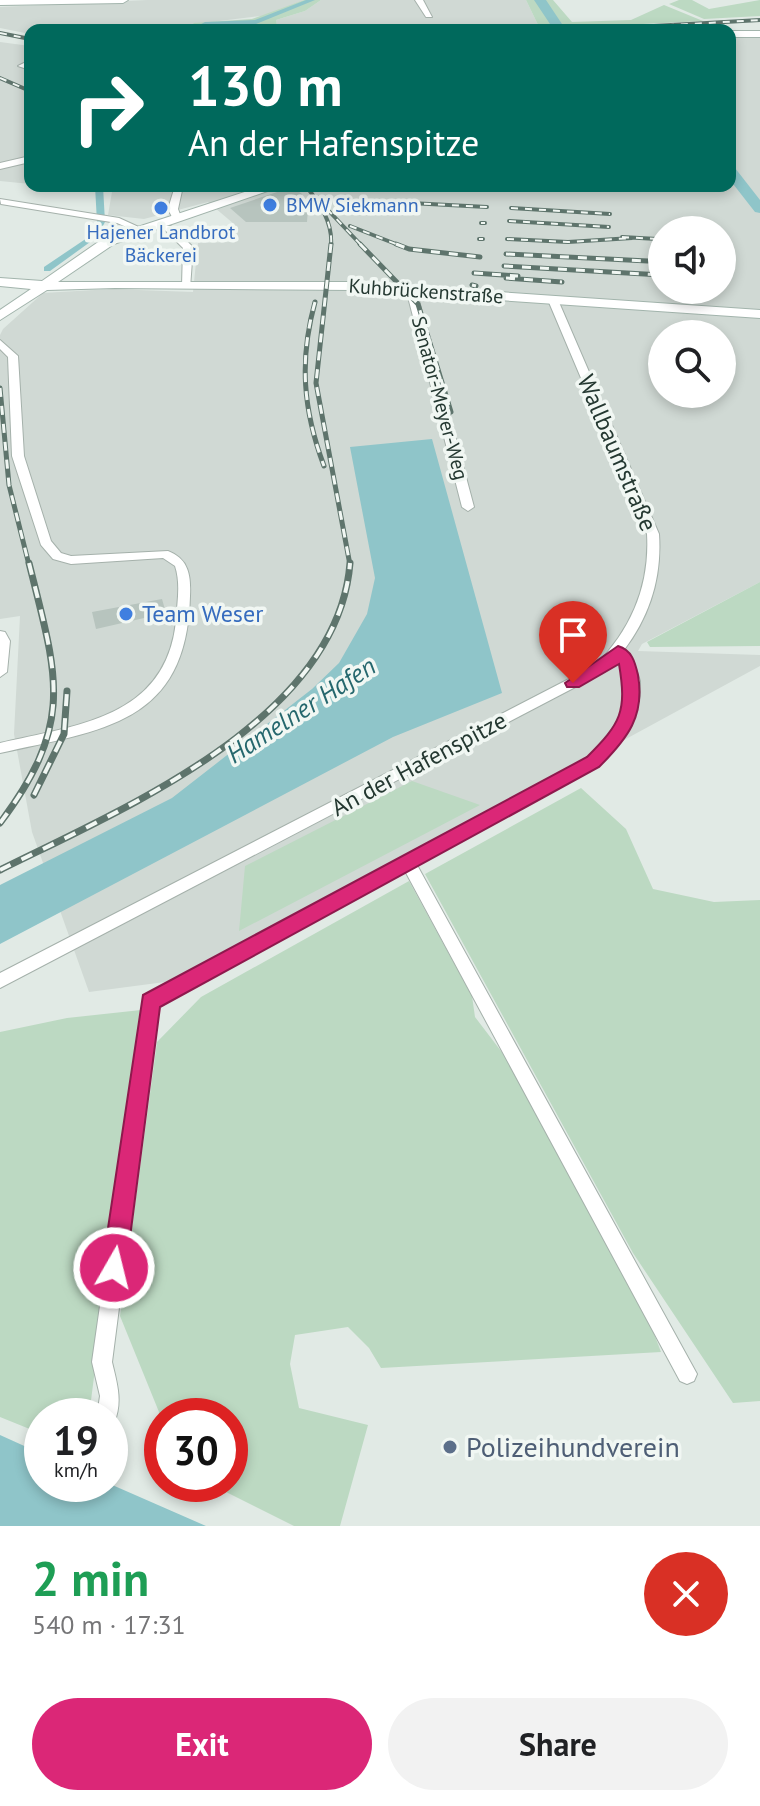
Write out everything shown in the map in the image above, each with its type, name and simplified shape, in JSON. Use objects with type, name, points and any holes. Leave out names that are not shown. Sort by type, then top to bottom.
[{"type":"street","points":[[0,4],[123,0]]},
{"type":"street","points":[[419,0],[429,15]]},
{"type":"street","points":[[736,34],[760,34]]},
{"type":"street","points":[[0,166],[24,160]]},
{"type":"street","points":[[177,192],[172,223],[188,247],[187,286]]},
{"type":"street","points":[[6,312],[96,248],[138,229],[172,223],[259,192]]},
{"type":"street","points":[[1,201],[110,219],[138,229]]},
{"type":"street","points":[[0,280],[12,294],[6,312]]},
{"type":"street","name":"Kuhbrückenstraße","points":[[0,280],[45,284],[339,285],[760,314]]},
{"type":"street","name":"Senator-Meyer-Weg","points":[[415,290],[416,309],[452,433],[468,507]]},
{"type":"street","name":"Wallbaumstraße","points":[[553,300],[653,534],[654,569],[649,590],[618,652]]},
{"type":"street","points":[[0,343],[13,356],[18,456],[45,542],[57,556],[71,560],[164,554],[176,557],[182,564],[184,579],[184,630],[178,656],[165,676],[132,710],[81,731],[0,748]]},
{"type":"street","points":[[0,635],[4,641],[0,672]]},
{"type":"street","points":[[110,1398],[102,1362],[150,1002],[576,774],[618,737],[629,718],[632,694],[627,662],[618,652]]},
{"type":"street","name":"An der Hafenspitze","points":[[0,981],[587,676],[618,652]]},
{"type":"street","points":[[409,864],[687,1374]]},
{"type":"shaded area","points":[[147,0],[304,0],[269,15],[201,24],[24,24],[24,33],[0,28],[0,7]]},
{"type":"shaded area","points":[[321,0],[526,0],[538,24],[277,24],[276,20],[305,11]]},
{"type":"shaded area","points":[[760,36],[760,582],[642,644],[638,651],[760,655],[760,666],[231,954],[165,982],[89,992],[32,832],[14,734],[20,616],[0,619],[0,335],[43,293],[111,289],[193,292],[198,243],[231,242],[234,224],[208,202],[144,219],[108,215],[112,192],[736,192],[736,38]]},
{"type":"shaded area","points":[[0,42],[24,45],[24,183],[0,181]]},
{"type":"green space","points":[[304,0],[321,0],[305,11],[276,20],[277,24],[193,24],[252,19]]},
{"type":"green space","points":[[526,0],[553,0],[572,22],[631,20],[664,5],[703,21],[643,24],[538,24]]},
{"type":"green space","points":[[692,0],[709,9],[760,0],[760,16],[704,19],[669,4]]},
{"type":"green space","points":[[760,582],[760,646],[650,647],[647,642]]},
{"type":"green space","points":[[412,781],[480,805],[239,931],[245,866]]},
{"type":"green space","points":[[581,788],[626,829],[653,889],[714,902],[760,900],[760,1401],[733,1403],[633,1253],[425,874]]},
{"type":"green space","points":[[409,881],[472,996],[475,1017],[504,1055],[647,1315],[661,1352],[381,1368],[369,1348],[348,1327],[295,1335],[290,1364],[299,1408],[368,1425],[340,1526],[294,1526],[246,1502],[248,1398],[153,1398],[120,1316],[157,1042],[201,997]]},
{"type":"green space","points":[[141,1010],[91,1398],[24,1398],[24,1427],[0,1417],[0,1032],[67,1018]]},
{"type":"water","name":"Hamelner Hafen","points":[[432,439],[502,693],[393,737],[0,944],[0,885],[172,798],[312,689],[339,663],[367,614],[375,578],[350,447]]},
{"type":"water","points":[[0,1435],[24,1446],[24,1502],[128,1502],[128,1492],[144,1499],[144,1502],[151,1502],[206,1526],[0,1526]]},
{"type":"building","name":"BMW Siekmann","points":[[277,192],[299,192],[302,194],[301,209],[308,209],[307,222],[246,222],[230,208]]},
{"type":"building","name":"Team Weser","points":[[162,599],[166,613],[96,629],[92,612]]},
{"type":"waterway","points":[[205,24],[256,22],[312,0]]},
{"type":"waterway","points":[[540,0],[556,24]]},
{"type":"waterway","points":[[736,179],[760,209]]},
{"type":"waterway","points":[[47,269],[93,237],[101,222],[99,192]]},
{"type":"railway","points":[[689,24],[760,20]]},
{"type":"railway","points":[[0,33],[24,38]]},
{"type":"railway","points":[[0,78],[24,88]]},
{"type":"railway","points":[[310,192],[328,221],[331,244]]},
{"type":"railway","points":[[410,203],[487,207]]},
{"type":"railway","points":[[511,208],[610,214]]},
{"type":"railway","points":[[327,209],[362,246]]},
{"type":"railway","points":[[509,221],[609,227]]},
{"type":"railway","points":[[350,226],[401,246]]},
{"type":"railway","points":[[622,237],[648,238]]},
{"type":"railway","points":[[507,239],[568,242],[632,238]]},
{"type":"railway","points":[[331,244],[316,383],[350,564]]},
{"type":"railway","points":[[360,244],[418,304],[451,412]]},
{"type":"railway","points":[[396,244],[409,249],[480,257]]},
{"type":"railway","points":[[506,254],[648,261]]},
{"type":"railway","points":[[504,266],[648,274]]},
{"type":"railway","points":[[474,273],[518,276]]},
{"type":"railway","points":[[506,278],[562,282]]},
{"type":"railway","points":[[472,285],[476,286]]},
{"type":"railway","points":[[315,302],[307,344],[306,385],[311,425],[324,466]]},
{"type":"railway","points":[[0,388],[9,485],[29,565]]},
{"type":"railway","points":[[0,823],[41,756],[54,698],[47,637],[29,563]]},
{"type":"railway","points":[[0,870],[161,787],[216,752],[266,713],[307,669],[337,619],[350,564]]},
{"type":"railway","points":[[34,795],[64,734],[67,691]]},
{"type":"place","name":"BMW Siekmann","points":[[270,205]]},
{"type":"place","name":"Hajener Landbrot Bäckerei","points":[[161,208]]},
{"type":"place","name":"Team Weser","points":[[126,614]]},
{"type":"place","name":"Polizeihundverein","points":[[450,1447]]},
{"type":"route","points":[[114,1268],[150,1002],[576,774],[593,762],[618,737],[629,718],[632,694],[627,662],[618,652],[601,668],[573,683]]}]
